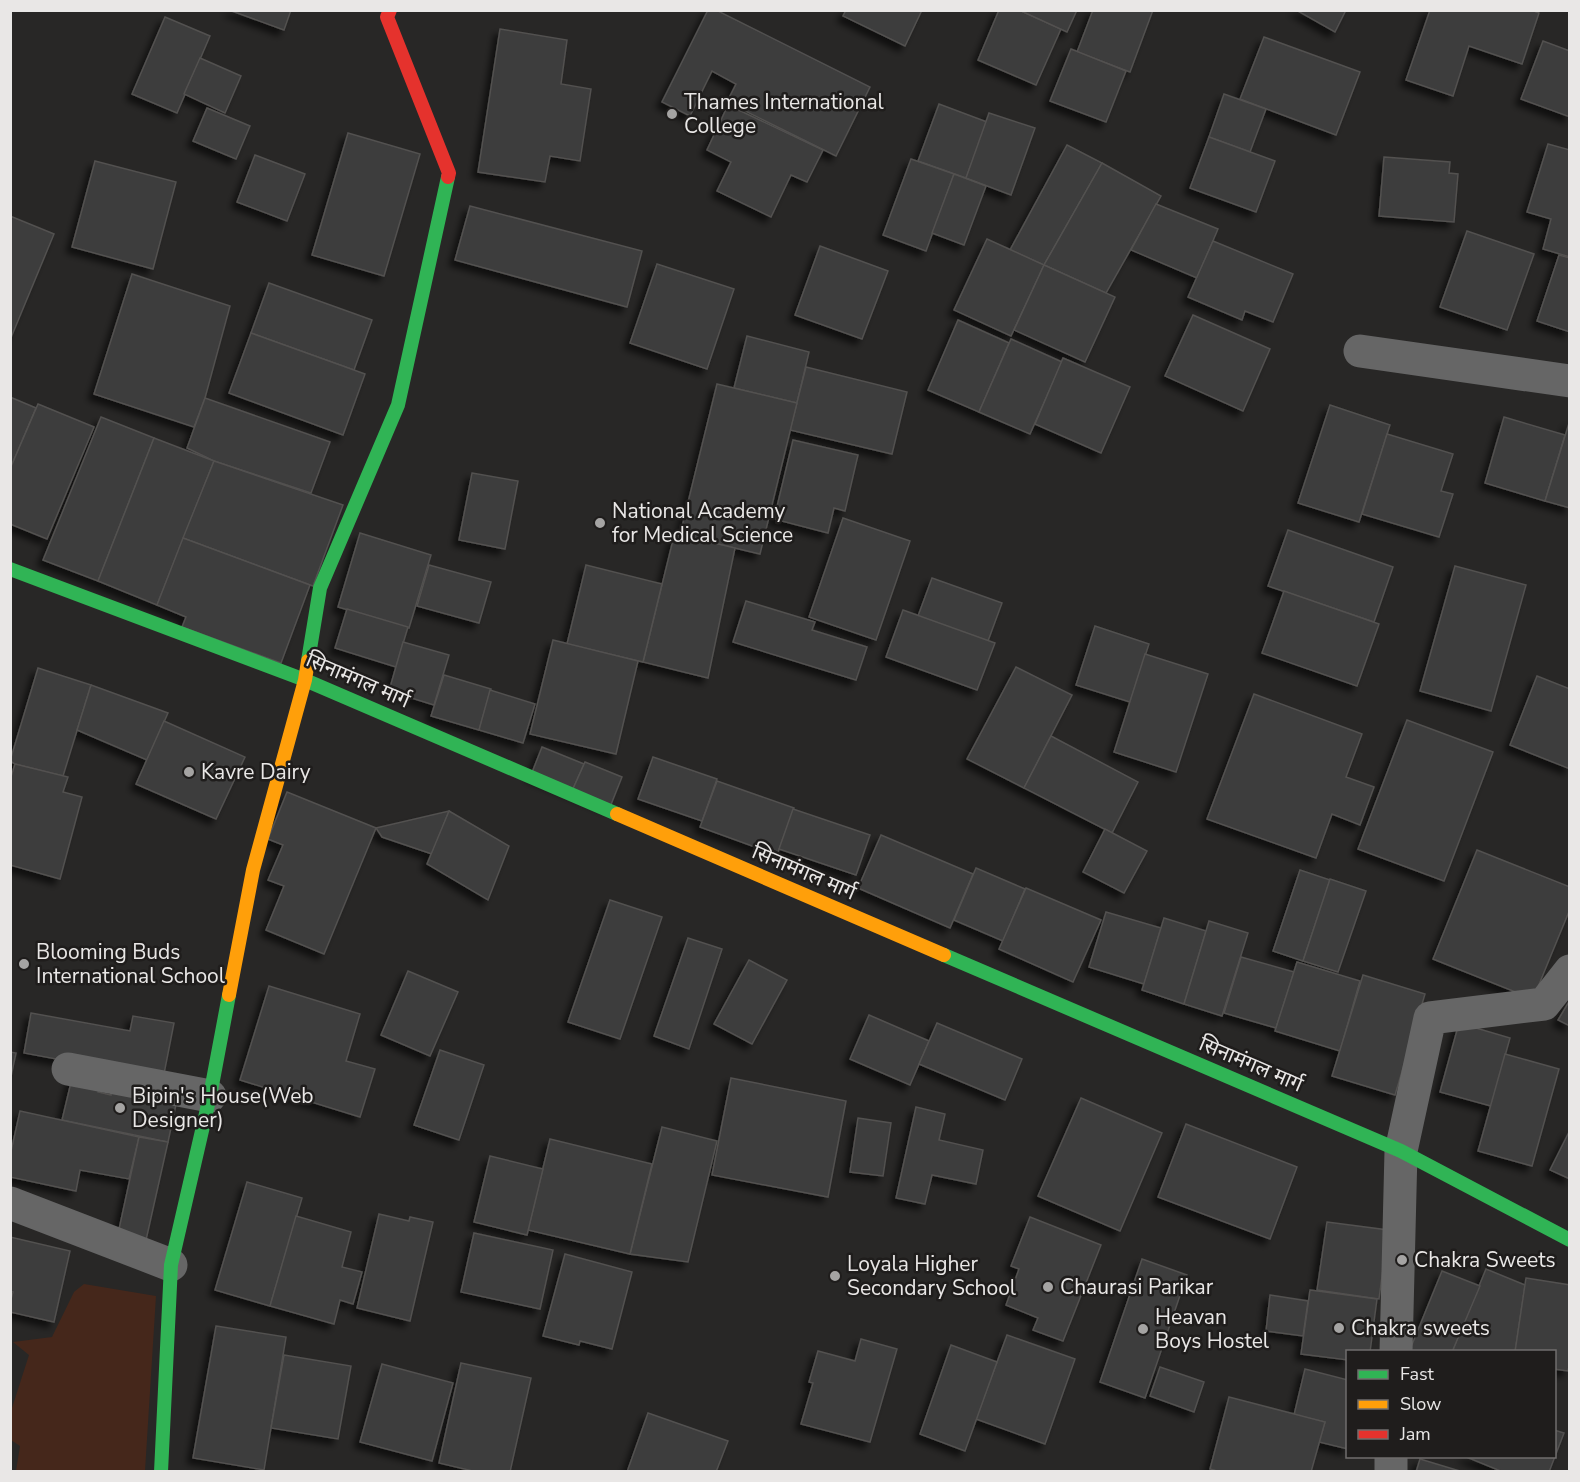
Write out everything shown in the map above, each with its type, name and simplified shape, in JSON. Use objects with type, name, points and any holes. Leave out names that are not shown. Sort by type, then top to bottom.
[{"type":"main road","points":[[161,1472],[171,1265],[210,1096],[253,870],[305,680],[320,588],[398,405],[450,173],[387,17],[390,10]]},
{"type":"main road","name":"सिनामंगल मार्ग","points":[[10,569],[305,680],[1401,1152],[1569,1240]]},
{"type":"street","points":[[1360,351],[1569,381]]},
{"type":"street","points":[[1396,1350],[1401,1152],[1430,1018],[1544,1004],[1569,971]]},
{"type":"street","points":[[68,1069],[210,1096]]},
{"type":"street","points":[[10,1203],[171,1265]]},
{"type":"shaded area","points":[[84,1284],[156,1296],[145,1471],[16,1471],[20,1446],[11,1440],[11,1411],[29,1355],[13,1342],[52,1337],[74,1292]]},
{"type":"building","points":[[229,10],[291,10],[284,30]]},
{"type":"building","points":[[708,10],[716,10],[870,87],[836,156],[727,102],[736,84],[712,71],[690,116],[662,102]]},
{"type":"building","points":[[846,10],[922,10],[905,46],[843,16]]},
{"type":"building","points":[[999,10],[1019,10],[1061,29],[1036,85],[978,60]]},
{"type":"building","points":[[1019,10],[1077,10],[1067,32]]},
{"type":"building","points":[[1093,10],[1153,10],[1130,72],[1077,52]]},
{"type":"building","points":[[1296,10],[1346,10],[1335,32]]},
{"type":"building","points":[[1430,10],[1531,10],[1539,13],[1522,64],[1469,46],[1453,96],[1406,80]]},
{"type":"building","points":[[165,17],[210,36],[177,113],[132,94]]},
{"type":"building","points":[[500,29],[567,40],[561,84],[591,89],[580,161],[550,156],[545,182],[478,172]]},
{"type":"building","points":[[1264,37],[1360,72],[1336,135],[1240,99]]},
{"type":"building","points":[[1543,41],[1570,51],[1570,117],[1521,99]]},
{"type":"building","points":[[1071,49],[1126,71],[1106,122],[1050,101]]},
{"type":"building","points":[[200,58],[241,76],[225,113],[184,94]]},
{"type":"building","points":[[1224,94],[1266,109],[1250,152],[1209,137]]},
{"type":"building","points":[[939,104],[987,122],[966,178],[918,161]]},
{"type":"building","points":[[728,105],[823,150],[807,182],[791,175],[771,217],[717,191],[731,162],[707,150]]},
{"type":"building","points":[[207,108],[250,126],[236,159],[193,141]]},
{"type":"building","points":[[989,113],[1035,128],[1011,195],[966,178]]},
{"type":"building","points":[[348,133],[420,154],[384,276],[312,255]]},
{"type":"building","points":[[1209,137],[1275,161],[1256,212],[1190,188]]},
{"type":"building","points":[[1548,144],[1570,150],[1570,257],[1543,249],[1551,219],[1527,212]]},
{"type":"building","points":[[1067,145],[1102,163],[1044,265],[1010,250]]},
{"type":"building","points":[[255,155],[305,174],[287,221],[237,202]]},
{"type":"building","points":[[1384,157],[1450,162],[1449,173],[1458,174],[1454,222],[1379,216]]},
{"type":"building","points":[[911,159],[954,174],[926,251],[883,235]]},
{"type":"building","points":[[95,161],[176,182],[153,269],[72,247]]},
{"type":"building","points":[[1102,163],[1161,196],[1106,293],[1044,265]]},
{"type":"building","points":[[954,174],[986,186],[964,245],[932,233]]},
{"type":"building","points":[[1156,204],[1218,229],[1197,278],[1131,250]]},
{"type":"building","points":[[470,206],[642,251],[627,307],[455,260]]},
{"type":"building","points":[[10,216],[54,234],[10,340]]},
{"type":"building","points":[[1467,231],[1534,254],[1507,330],[1440,307]]},
{"type":"building","points":[[987,239],[1044,265],[1011,336],[954,310]]},
{"type":"building","points":[[1213,241],[1293,274],[1273,322],[1245,311],[1242,320],[1188,297]]},
{"type":"building","points":[[820,246],[888,271],[862,339],[795,315]]},
{"type":"building","points":[[1559,255],[1570,258],[1570,332],[1537,321]]},
{"type":"building","points":[[657,264],[734,289],[707,369],[630,343]]},
{"type":"building","points":[[1044,265],[1115,297],[1085,362],[1014,330]]},
{"type":"building","points":[[132,274],[230,306],[205,398],[194,427],[94,394]]},
{"type":"building","points":[[269,283],[372,320],[354,370],[251,333]]},
{"type":"building","points":[[1193,315],[1270,349],[1243,411],[1165,376]]},
{"type":"building","points":[[958,320],[1009,343],[979,412],[928,390]]},
{"type":"building","points":[[251,333],[365,374],[343,435],[229,393]]},
{"type":"building","points":[[747,336],[809,352],[797,403],[734,388]]},
{"type":"building","points":[[1011,339],[1062,362],[1030,434],[979,412]]},
{"type":"building","points":[[1063,358],[1130,387],[1101,453],[1035,424]]},
{"type":"building","points":[[806,367],[907,392],[892,454],[790,430]]},
{"type":"building","points":[[717,384],[797,403],[760,554],[680,535]]},
{"type":"building","points":[[10,397],[36,408],[10,469]]},
{"type":"building","points":[[205,398],[330,442],[311,493],[214,461],[187,448]]},
{"type":"building","points":[[38,404],[94,427],[47,539],[10,524],[10,469]]},
{"type":"building","points":[[1330,405],[1390,425],[1359,522],[1298,503]]},
{"type":"building","points":[[101,417],[154,438],[98,581],[43,560]]},
{"type":"building","points":[[1504,417],[1565,435],[1545,501],[1485,483]]},
{"type":"building","points":[[1570,420],[1570,508],[1545,501]]},
{"type":"building","points":[[1387,434],[1453,454],[1441,491],[1453,494],[1439,537],[1362,514]]},
{"type":"building","points":[[154,438],[214,461],[157,605],[98,581]]},
{"type":"building","points":[[793,440],[858,455],[845,511],[834,508],[828,533],[774,519]]},
{"type":"building","points":[[214,461],[343,505],[313,586],[183,538]]},
{"type":"building","points":[[472,473],[518,481],[505,549],[459,540]]},
{"type":"building","points":[[843,518],[910,541],[876,640],[809,617]]},
{"type":"building","points":[[1288,530],[1393,567],[1374,622],[1268,586]]},
{"type":"building","points":[[360,533],[431,555],[409,628],[338,607]]},
{"type":"building","points":[[680,535],[735,548],[708,678],[643,662],[674,536]]},
{"type":"building","points":[[183,538],[310,585],[281,663],[182,627],[186,617],[157,605]]},
{"type":"building","points":[[429,565],[491,582],[479,623],[417,606]]},
{"type":"building","points":[[586,565],[662,584],[643,662],[567,644]]},
{"type":"building","points":[[1455,566],[1526,585],[1491,711],[1420,691]]},
{"type":"building","points":[[932,578],[1002,603],[988,641],[918,616]]},
{"type":"building","points":[[1284,591],[1379,624],[1357,686],[1262,653]]},
{"type":"building","points":[[746,601],[815,622],[812,630],[867,647],[856,680],[733,642]]},
{"type":"building","points":[[347,609],[408,627],[396,667],[335,648]]},
{"type":"building","points":[[903,610],[995,643],[977,690],[886,657]]},
{"type":"building","points":[[1095,626],[1149,644],[1130,702],[1076,685]]},
{"type":"building","points":[[553,640],[638,661],[616,754],[530,734]]},
{"type":"building","points":[[403,642],[449,655],[434,705],[389,691]]},
{"type":"building","points":[[1145,654],[1208,674],[1176,772],[1114,752]]},
{"type":"building","points":[[1016,667],[1072,695],[1024,788],[967,759]]},
{"type":"building","points":[[38,668],[91,685],[63,776],[10,761]]},
{"type":"building","points":[[444,675],[491,689],[479,730],[431,716]]},
{"type":"building","points":[[1537,676],[1570,689],[1570,769],[1510,745]]},
{"type":"building","points":[[91,685],[168,713],[147,760],[77,730]]},
{"type":"building","points":[[490,690],[535,704],[523,743],[479,730]]},
{"type":"building","points":[[1254,694],[1362,734],[1346,777],[1374,787],[1360,825],[1332,814],[1316,858],[1207,819]]},
{"type":"building","points":[[1407,720],[1493,752],[1444,881],[1358,849]]},
{"type":"building","name":"Kavre Dairy","points":[[164,721],[245,757],[216,819],[136,784]]},
{"type":"building","points":[[1051,736],[1138,782],[1112,833],[1024,788]]},
{"type":"building","points":[[542,747],[584,764],[572,791],[531,775]]},
{"type":"building","points":[[653,757],[717,779],[702,821],[638,799]]},
{"type":"building","points":[[585,762],[622,777],[610,807],[572,791]]},
{"type":"building","points":[[15,764],[68,777],[63,792],[82,797],[60,879],[10,865],[10,780]]},
{"type":"building","points":[[717,781],[794,808],[777,855],[700,827]]},
{"type":"building","points":[[287,792],[376,828],[324,954],[266,930],[284,886],[268,880],[283,845],[268,839]]},
{"type":"building","points":[[793,809],[870,835],[856,875],[779,849]]},
{"type":"building","points":[[449,811],[432,854],[382,837],[376,828]]},
{"type":"building","points":[[449,811],[509,846],[488,900],[427,864]]},
{"type":"building","points":[[1105,829],[1147,851],[1124,893],[1083,872]]},
{"type":"building","points":[[881,835],[973,874],[950,928],[858,888]]},
{"type":"building","points":[[1477,850],[1570,887],[1570,909],[1533,999],[1433,959]]},
{"type":"building","points":[[976,868],[1025,889],[1003,941],[954,920]]},
{"type":"building","points":[[1300,870],[1330,880],[1303,961],[1273,951]]},
{"type":"building","points":[[1330,879],[1366,891],[1338,972],[1303,961]]},
{"type":"building","points":[[1026,888],[1101,920],[1073,982],[999,949]]},
{"type":"building","points":[[610,900],[662,917],[620,1039],[568,1022]]},
{"type":"building","points":[[1106,912],[1161,928],[1144,984],[1089,967]]},
{"type":"building","points":[[1164,918],[1206,931],[1184,1004],[1142,990]]},
{"type":"building","points":[[1209,921],[1248,933],[1222,1016],[1184,1004]]},
{"type":"building","points":[[688,938],[722,949],[689,1049],[654,1036]]},
{"type":"building","points":[[1241,957],[1294,972],[1276,1028],[1224,1013]]},
{"type":"building","points":[[749,960],[787,980],[752,1044],[714,1024]]},
{"type":"building","points":[[1297,962],[1360,981],[1340,1051],[1275,1031]]},
{"type":"building","points":[[408,971],[458,992],[430,1056],[381,1035]]},
{"type":"building","points":[[1363,975],[1425,994],[1395,1095],[1332,1076]]},
{"type":"building","points":[[269,986],[360,1014],[346,1061],[375,1069],[360,1117],[240,1080]]},
{"type":"building","points":[[1570,1000],[1570,1026],[1558,1020]]},
{"type":"building","points":[[31,1013],[130,1031],[133,1016],[174,1023],[163,1079],[24,1053]]},
{"type":"building","points":[[869,1015],[929,1041],[910,1085],[850,1059]]},
{"type":"building","points":[[937,1023],[1022,1059],[1005,1100],[919,1064]]},
{"type":"building","points":[[1459,1023],[1510,1038],[1491,1106],[1440,1092]]},
{"type":"building","points":[[440,1050],[484,1065],[459,1140],[414,1125]]},
{"type":"building","points":[[10,1052],[16,1053],[10,1081]]},
{"type":"building","points":[[1505,1054],[1559,1069],[1532,1166],[1478,1151]]},
{"type":"building","name":"Bipin's House(Web Designer)","points":[[73,1074],[101,1081],[98,1092],[111,1095],[113,1081],[178,1095],[168,1142],[62,1120]]},
{"type":"building","points":[[731,1078],[846,1101],[828,1197],[712,1175]]},
{"type":"building","points":[[1081,1098],[1162,1133],[1120,1231],[1038,1196]]},
{"type":"building","points":[[916,1107],[945,1114],[939,1140],[983,1150],[976,1184],[932,1175],[925,1204],[896,1198]]},
{"type":"building","points":[[20,1111],[139,1137],[129,1179],[80,1170],[76,1191],[10,1177],[10,1156]]},
{"type":"building","points":[[858,1118],[891,1123],[883,1176],[850,1172]]},
{"type":"building","points":[[1186,1124],[1297,1167],[1270,1239],[1158,1197]]},
{"type":"building","points":[[662,1127],[717,1141],[688,1262],[630,1254]]},
{"type":"building","points":[[1570,1130],[1570,1179],[1550,1170]]},
{"type":"building","points":[[139,1137],[168,1142],[144,1249],[116,1243]]},
{"type":"building","points":[[550,1139],[652,1164],[630,1254],[528,1230]]},
{"type":"building","points":[[490,1156],[543,1169],[527,1235],[474,1222]]},
{"type":"building","points":[[247,1182],[302,1198],[270,1306],[215,1290]]},
{"type":"building","points":[[379,1214],[409,1221],[410,1217],[433,1222],[410,1321],[357,1308]]},
{"type":"building","points":[[296,1216],[351,1232],[342,1267],[362,1272],[353,1304],[340,1300],[334,1324],[270,1306]]},
{"type":"building","name":"Chaurasi Parikar","points":[[1030,1217],[1101,1245],[1063,1341],[1033,1330],[1038,1318],[1006,1305],[1019,1269],[1011,1266]]},
{"type":"building","points":[[1327,1222],[1388,1230],[1379,1299],[1317,1290]]},
{"type":"building","points":[[474,1233],[553,1250],[540,1309],[461,1292]]},
{"type":"building","points":[[10,1237],[70,1251],[54,1322],[10,1312],[13,1292],[10,1291]]},
{"type":"building","points":[[565,1254],[632,1272],[612,1349],[580,1341],[579,1345],[543,1336]]},
{"type":"building","name":"Heavan Boys Hostel","points":[[1142,1259],[1187,1275],[1145,1398],[1100,1382]]},
{"type":"building","points":[[1486,1269],[1525,1285],[1515,1350],[1453,1350]]},
{"type":"building","points":[[1442,1271],[1480,1286],[1453,1350],[1410,1350]]},
{"type":"building","points":[[1526,1278],[1570,1285],[1568,1371],[1556,1369],[1556,1350],[1515,1350]]},
{"type":"building","name":"Chakra sweets","points":[[1310,1290],[1377,1299],[1370,1350],[1346,1350],[1346,1360],[1301,1354]]},
{"type":"building","points":[[1270,1295],[1308,1301],[1303,1336],[1266,1331]]},
{"type":"building","points":[[216,1326],[286,1337],[264,1470],[193,1458]]},
{"type":"building","points":[[1007,1335],[1075,1359],[1045,1444],[976,1419]]},
{"type":"building","points":[[861,1339],[897,1349],[870,1442],[801,1424],[813,1383],[809,1382],[818,1351],[855,1361]]},
{"type":"building","points":[[951,1345],[997,1362],[965,1451],[920,1434]]},
{"type":"building","points":[[284,1355],[351,1366],[338,1439],[271,1428]]},
{"type":"building","points":[[461,1363],[531,1378],[510,1472],[477,1472],[439,1463]]},
{"type":"building","points":[[382,1364],[453,1383],[432,1461],[360,1442]]},
{"type":"building","points":[[1160,1367],[1204,1382],[1194,1412],[1150,1396]]},
{"type":"building","points":[[1305,1369],[1346,1379],[1346,1449],[1319,1442],[1325,1422],[1294,1415]]},
{"type":"building","points":[[1229,1397],[1325,1422],[1311,1472],[1221,1472],[1210,1469]]},
{"type":"building","points":[[648,1413],[728,1441],[716,1472],[627,1472]]},
{"type":"building","points":[[1556,1431],[1564,1433],[1556,1454]]},
{"type":"building","points":[[1469,1458],[1554,1458],[1549,1472],[1503,1472]]},
{"type":"building","points":[[1420,1459],[1463,1472],[1416,1472]]},
{"type":"traffic: fast","points":[[308,661],[320,588],[398,405],[448,177]]},
{"type":"traffic: fast","points":[[10,569],[305,680],[617,814]]},
{"type":"traffic: fast","points":[[944,955],[1401,1151],[1570,1240]]},
{"type":"traffic: fast","points":[[161,1472],[171,1265],[210,1096],[229,995]]},
{"type":"traffic: slow","points":[[229,995],[253,870],[305,680],[308,661]]},
{"type":"traffic: slow","points":[[617,814],[944,955]]},
{"type":"traffic: jam","points":[[390,10],[387,17],[449,173],[448,177]]},
{"type":"place","name":"Thames International College","points":[[672,114]]},
{"type":"place","name":"National Academy for Medical Science","points":[[600,523]]},
{"type":"place","name":"Kavre Dairy","points":[[189,772]]},
{"type":"place","name":"Blooming Buds International School","points":[[24,964]]},
{"type":"place","name":"Bipin's House(Web Designer)","points":[[120,1108]]},
{"type":"place","name":"Chakra Sweets","points":[[1402,1260]]},
{"type":"place","name":"Loyala Higher Secondary School","points":[[835,1276]]},
{"type":"place","name":"Chaurasi Parikar","points":[[1048,1287]]},
{"type":"place","name":"Chakra sweets","points":[[1339,1328]]},
{"type":"place","name":"Heavan Boys Hostel","points":[[1143,1329]]}]
